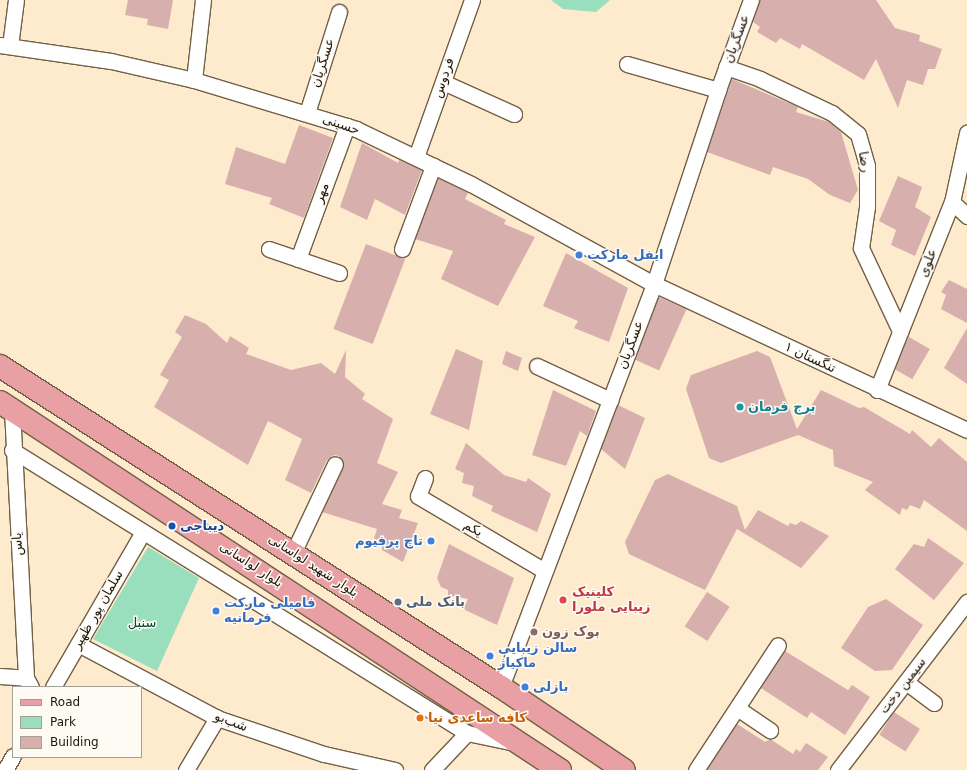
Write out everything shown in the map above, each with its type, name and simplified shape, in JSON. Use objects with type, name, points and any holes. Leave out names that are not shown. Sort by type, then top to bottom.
[{"type":"main road","name":"بلوار شهید لواسانی","points":[[0,366],[501,687],[624,770]]},
{"type":"main road","name":"بلوار لواسانی","points":[[6,406],[523,744],[560,770]]},
{"type":"street","points":[[5,46],[16,0]]},
{"type":"street","points":[[194,80],[202,0]]},
{"type":"street","name":"فردوس","points":[[416,157],[472,0]]},
{"type":"street","name":"عسگریان","points":[[501,687],[654,284],[726,66],[751,0]]},
{"type":"street","name":"عسگریان","points":[[307,113],[339,12]]},
{"type":"street","name":"حسینی","points":[[5,46],[111,61],[194,80],[347,126],[416,157],[654,284]]},
{"type":"street","points":[[627,64],[718,90]]},
{"type":"street","name":"رضا","points":[[726,66],[832,113],[858,134],[867,166],[867,207],[861,248],[900,331]]},
{"type":"street","points":[[443,82],[514,114]]},
{"type":"street","name":"مهر","points":[[298,259],[347,126]]},
{"type":"street","name":"علوی","points":[[877,390],[952,202],[967,133]]},
{"type":"street","points":[[402,249],[432,166]]},
{"type":"street","points":[[952,202],[967,216]]},
{"type":"street","points":[[269,249],[339,273]]},
{"type":"street","name":"تنگستان ۱","points":[[654,284],[877,390],[967,430]]},
{"type":"street","points":[[537,366],[610,400]]},
{"type":"street","name":"یاس","points":[[0,676],[28,683],[12,450],[6,406]]},
{"type":"street","points":[[12,450],[467,733],[523,744]]},
{"type":"street","points":[[292,553],[335,464]]},
{"type":"street","name":"یکم","points":[[425,478],[418,496],[545,571]]},
{"type":"street","name":"سلمان پور ظهیر","points":[[54,686],[144,532]]},
{"type":"street","name":"سیمین دخت","points":[[838,770],[967,602]]},
{"type":"street","name":"شب‌بو","points":[[78,644],[217,718],[324,754],[395,770]]},
{"type":"street","points":[[696,770],[778,645]]},
{"type":"street","points":[[906,682],[934,703]]},
{"type":"street","points":[[737,708],[770,730]]},
{"type":"street","points":[[186,770],[217,718]]},
{"type":"street","points":[[432,770],[467,733]]},
{"type":"street","points":[[5,770],[12,758]]},
{"type":"green space","points":[[551,0],[610,0],[596,12],[563,9]]},
{"type":"green space","name":"سنبل","points":[[148,547],[199,578],[157,671],[93,639]]},
{"type":"building","points":[[128,0],[173,0],[168,29],[147,25],[148,19],[125,15]]},
{"type":"building","points":[[760,0],[876,0],[895,28],[920,35],[919,41],[942,49],[935,69],[928,69],[923,85],[907,80],[898,108],[876,59],[864,80],[802,44],[800,49],[780,38],[776,43],[757,32],[760,27],[753,22]]},
{"type":"building","points":[[732,79],[798,107],[796,112],[829,122],[841,132],[858,190],[850,203],[830,195],[808,179],[773,167],[770,175],[707,152]]},
{"type":"building","points":[[299,125],[333,138],[304,218],[269,204],[272,198],[225,184],[236,147],[285,164]]},
{"type":"building","points":[[362,143],[398,163],[399,160],[422,170],[405,215],[375,199],[367,220],[340,207]]},
{"type":"building","points":[[898,176],[922,187],[915,207],[931,217],[915,256],[891,245],[896,230],[879,221]]},
{"type":"building","points":[[438,178],[468,193],[465,199],[506,220],[504,224],[535,237],[498,306],[441,279],[453,251],[415,239]]},
{"type":"building","points":[[366,244],[405,259],[373,344],[333,329]]},
{"type":"building","points":[[566,253],[628,288],[609,342],[574,328],[578,321],[543,306]]},
{"type":"building","points":[[949,280],[967,289],[967,323],[941,309],[946,295],[941,292]]},
{"type":"building","points":[[659,297],[686,309],[659,370],[632,358]]},
{"type":"building","points":[[185,315],[206,324],[227,343],[230,336],[249,348],[246,354],[291,370],[321,363],[335,374],[346,350],[345,377],[365,394],[362,399],[393,419],[377,463],[398,472],[382,504],[402,510],[399,518],[418,523],[403,562],[382,550],[382,545],[374,538],[377,529],[322,512],[343,467],[339,456],[334,455],[327,460],[311,493],[285,480],[302,439],[268,421],[248,465],[154,407],[169,380],[160,375],[182,337],[175,332]]},
{"type":"building","points":[[967,328],[967,384],[944,368]]},
{"type":"building","points":[[909,337],[930,349],[912,379],[892,367]]},
{"type":"building","points":[[456,349],[483,361],[469,430],[430,414]]},
{"type":"building","points":[[506,351],[522,358],[518,371],[502,364]]},
{"type":"building","points":[[757,351],[770,357],[797,429],[821,390],[859,408],[864,407],[910,434],[912,430],[931,447],[939,438],[967,462],[967,531],[924,500],[920,509],[910,505],[907,510],[902,508],[900,515],[865,490],[873,482],[834,466],[833,450],[798,435],[721,463],[709,458],[686,389],[691,375]]},
{"type":"building","points":[[553,390],[596,411],[587,436],[580,431],[566,466],[532,455]]},
{"type":"building","points":[[618,405],[645,418],[625,469],[601,449]]},
{"type":"building","points":[[466,443],[504,475],[526,482],[528,478],[551,494],[537,532],[491,511],[493,506],[472,496],[474,486],[462,483],[464,473],[455,469]]},
{"type":"building","points":[[668,474],[737,506],[745,530],[758,510],[788,526],[790,523],[796,525],[801,521],[829,536],[801,568],[737,529],[705,590],[629,554],[625,542],[655,480]]},
{"type":"building","points":[[928,538],[964,563],[934,600],[895,569],[914,544],[924,547]]},
{"type":"building","points":[[449,544],[514,578],[497,625],[463,609],[468,599],[448,595],[448,590],[441,587],[437,578]]},
{"type":"building","points":[[707,592],[730,607],[707,641],[685,626]]},
{"type":"building","points":[[886,599],[923,625],[892,670],[875,671],[841,648],[868,607]]},
{"type":"building","points":[[785,651],[848,690],[852,685],[870,697],[845,735],[811,712],[807,718],[761,688]]},
{"type":"building","points":[[894,712],[920,729],[905,752],[879,735]]},
{"type":"building","points":[[737,724],[765,742],[770,739],[793,754],[796,749],[800,752],[806,743],[828,757],[818,770],[707,770]]},
{"type":"place","name":"ایفل مارکت","points":[[579,255]]},
{"type":"place","name":"برج فرمان","points":[[740,407]]},
{"type":"place","name":"دیباجی","points":[[172,526]]},
{"type":"place","name":"تاچ پرفيوم","points":[[431,541]]},
{"type":"place","name":"کلینیک زیبایی ملورا","points":[[563,600]]},
{"type":"place","name":"بانک ملی","points":[[398,602]]},
{"type":"place","name":"فامیلی مارکت فرمانیه","points":[[216,611]]},
{"type":"place","name":"بوک زون","points":[[534,632]]},
{"type":"place","name":"سالن زیبایی ماکیاژ","points":[[490,656]]},
{"type":"place","name":"بازلی","points":[[525,687]]},
{"type":"place","name":"کافه ساعدی نیا","points":[[420,718]]}]
